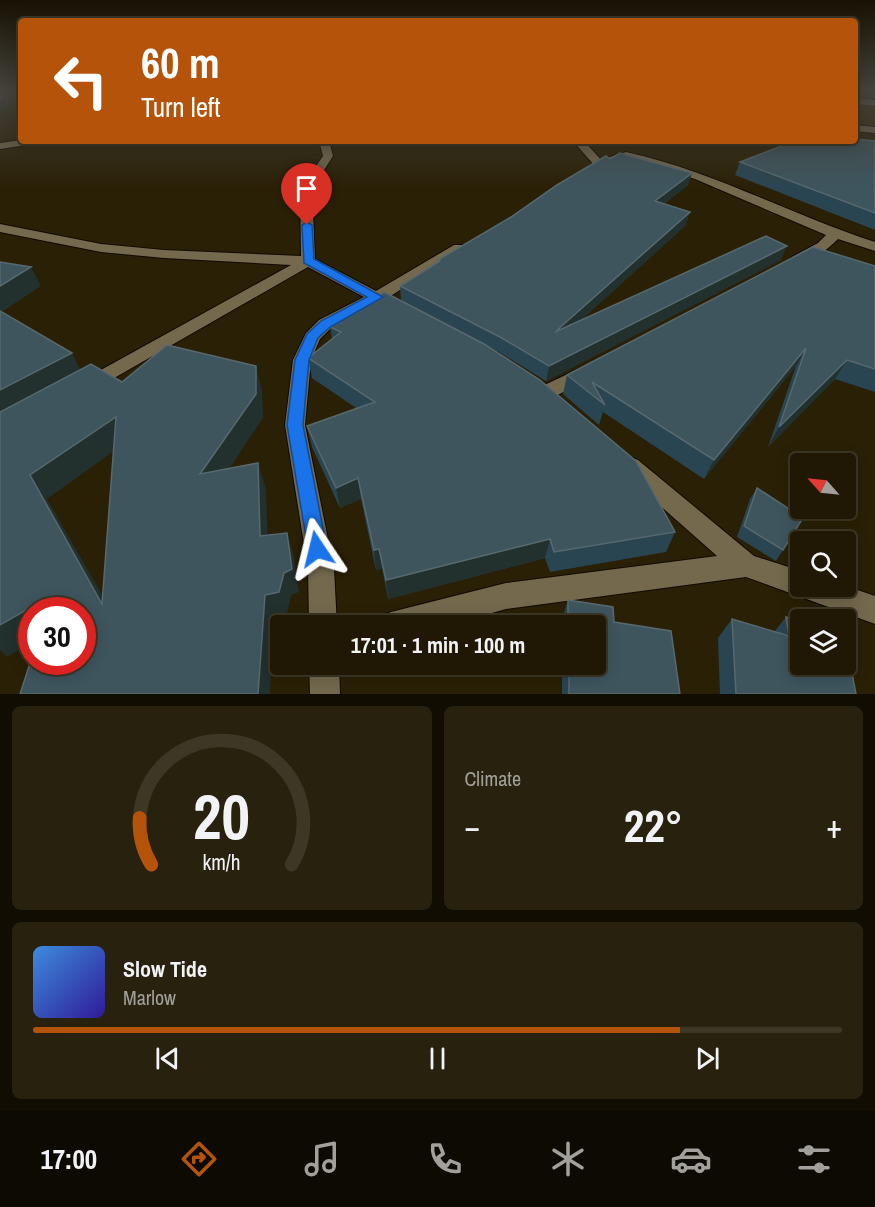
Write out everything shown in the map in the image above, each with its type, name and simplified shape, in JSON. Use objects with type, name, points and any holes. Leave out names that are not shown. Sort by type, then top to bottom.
[{"type":"street","points":[[858,128],[875,130]]},
{"type":"street","points":[[0,146],[18,143]]},
{"type":"street","points":[[308,261],[306,189],[328,156],[325,144]]},
{"type":"street","points":[[580,144],[594,167],[626,155],[644,159],[699,177],[835,234],[875,248]]},
{"type":"street","points":[[0,228],[122,250],[308,261],[397,308]]},
{"type":"street","points":[[782,268],[823,246],[835,234]]},
{"type":"street","points":[[323,615],[321,569],[295,425],[302,360],[312,337],[325,324],[377,297],[468,242]]},
{"type":"street","points":[[73,395],[258,287],[308,261]]},
{"type":"street","points":[[545,393],[607,361]]},
{"type":"street","points":[[527,382],[545,393],[563,409]]},
{"type":"street","points":[[618,456],[746,565],[790,580]]},
{"type":"street","points":[[433,615],[506,596],[746,565]]},
{"type":"street","points":[[839,597],[875,610]]},
{"type":"street","points":[[324,675],[325,694]]},
{"type":"shaded area","points":[[858,123],[858,123],[875,123],[875,126]]},
{"type":"building","points":[[858,139],[875,141],[875,213],[740,162],[787,144],[858,144]]},
{"type":"building","points":[[620,153],[692,173],[655,201],[690,212],[555,332],[766,236],[787,246],[549,366],[500,337],[400,286],[440,261],[438,260],[511,217],[557,185],[606,156],[610,159]]},
{"type":"building","points":[[813,247],[875,266],[875,369],[847,360],[779,427],[806,348],[714,460],[592,382],[605,405],[567,375]]},
{"type":"building","points":[[0,262],[31,267],[0,286]]},
{"type":"building","points":[[384,292],[484,344],[540,380],[636,461],[675,532],[554,552],[550,539],[386,580],[379,549],[374,550],[358,478],[336,488],[307,426],[375,402],[308,358],[341,332],[330,327]]},
{"type":"building","points":[[0,311],[72,353],[0,390]]},
{"type":"building","points":[[167,345],[256,366],[256,394],[200,474],[258,463],[260,536],[287,533],[292,569],[284,573],[279,592],[265,595],[258,694],[20,694],[26,675],[96,675],[96,597],[18,597],[18,615],[0,625],[0,412],[91,364],[122,382]],"holes":[[[116,417],[102,604],[30,475]]]},
{"type":"building","points":[[757,488],[790,510],[790,519],[802,519],[795,531],[790,531],[790,539],[783,550],[744,526]]},
{"type":"building","points":[[568,600],[613,607],[614,622],[671,631],[680,694],[569,694],[569,675],[606,675],[606,615],[568,615]]},
{"type":"building","points":[[786,617],[790,618],[790,675],[852,675],[856,694],[736,694],[732,619],[789,636]]},
{"type":"route","points":[[307,225],[308,261],[377,297],[325,324],[312,337],[302,360],[295,425],[317,549]]}]
